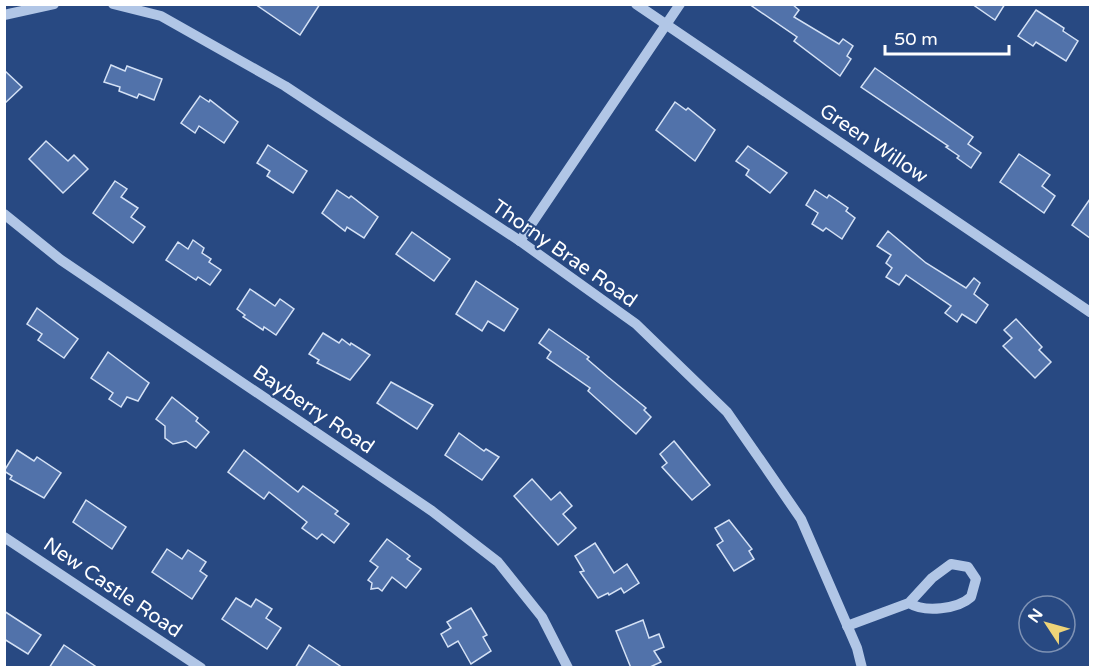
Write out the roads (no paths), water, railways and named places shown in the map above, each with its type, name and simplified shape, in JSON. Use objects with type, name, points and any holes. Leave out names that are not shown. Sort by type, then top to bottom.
[{"type":"street","points":[[4,15],[54,4]]},
{"type":"street","name":"Thorny Brae Road","points":[[113,4],[161,16],[221,47],[285,86],[520,241],[636,324],[728,412],[801,519],[847,626],[862,668]]},
{"type":"street","name":"Green Willow","points":[[636,4],[1090,312]]},
{"type":"street","points":[[520,241],[680,4]]},
{"type":"street","name":"Bayberry Road","points":[[4,214],[61,260],[432,511],[498,562],[542,617],[568,668]]},
{"type":"street","name":"New Castle Road","points":[[4,537],[201,668]]},
{"type":"street","points":[[847,626],[909,603],[932,578],[951,564],[968,567],[976,579],[971,597],[959,605],[938,607],[909,603]]}]
